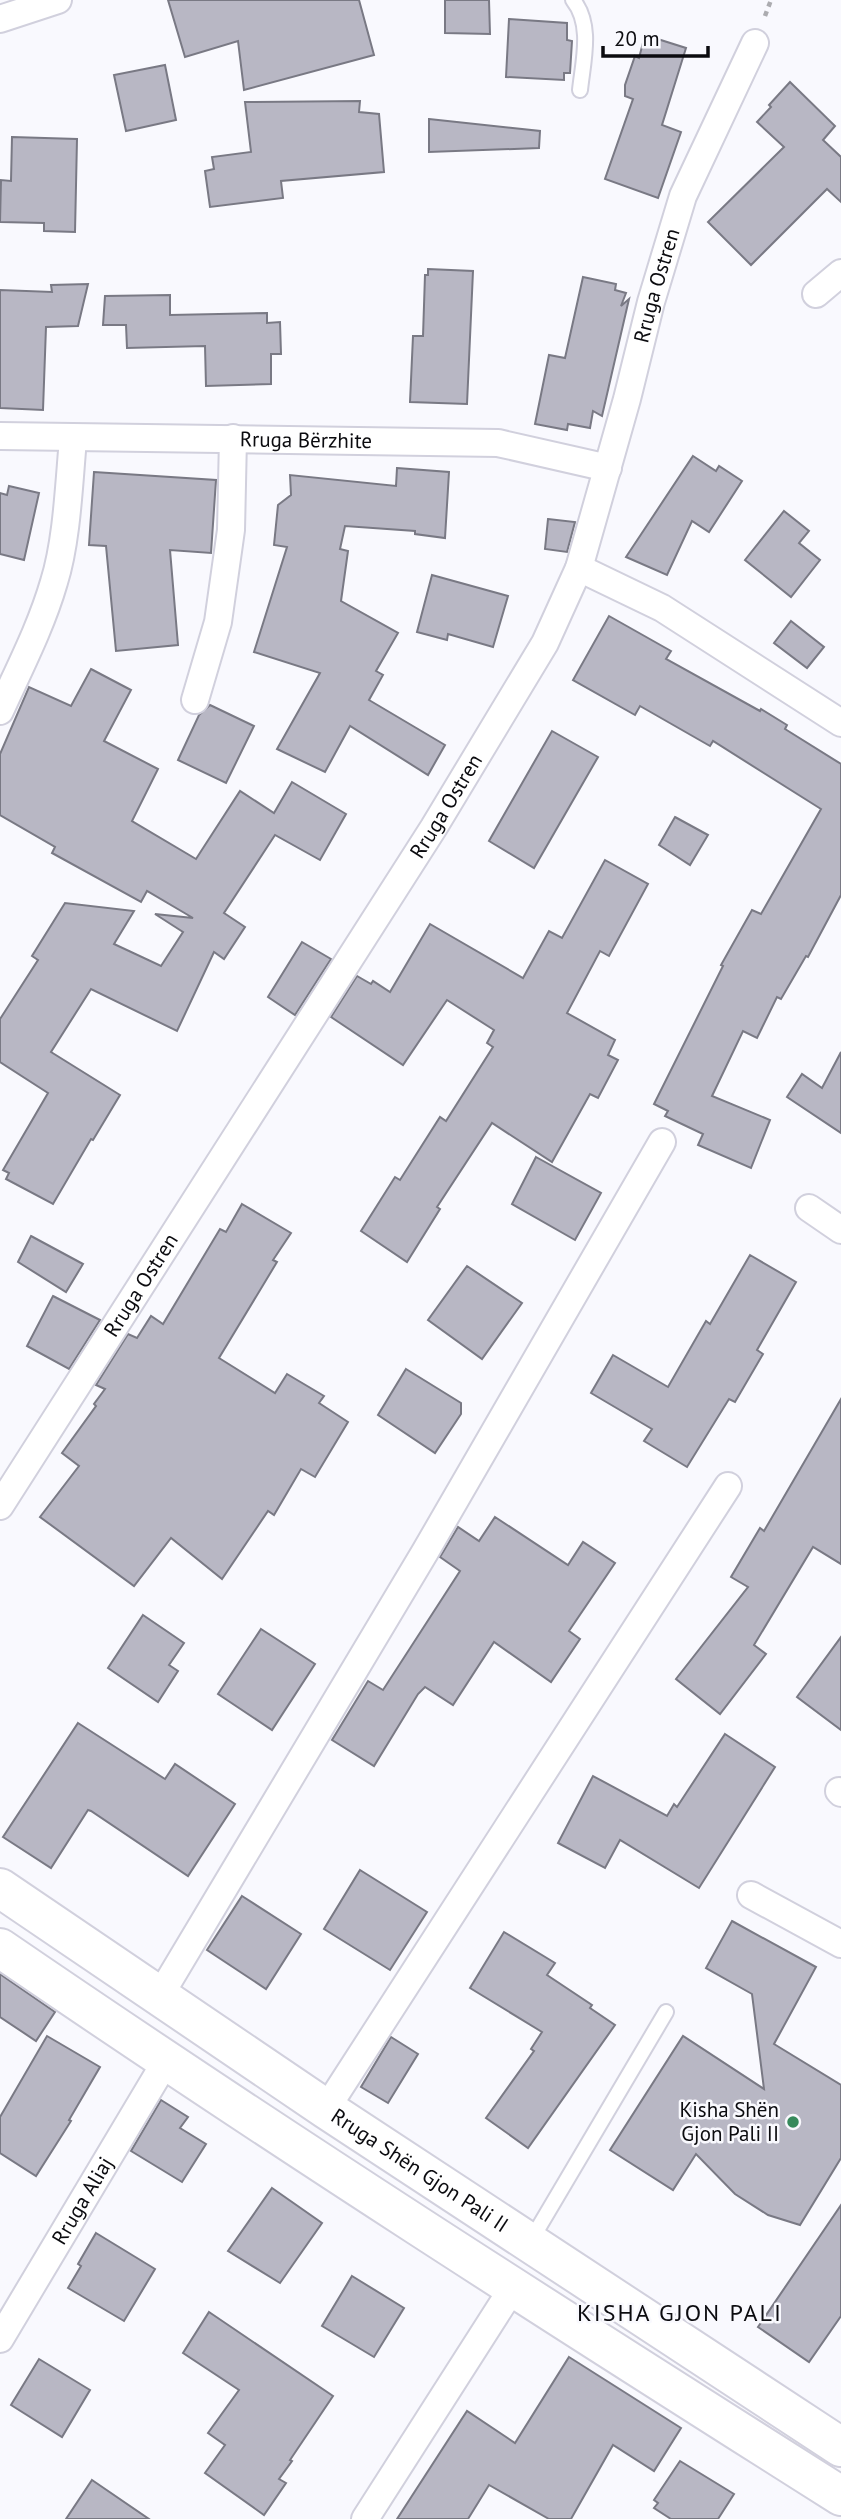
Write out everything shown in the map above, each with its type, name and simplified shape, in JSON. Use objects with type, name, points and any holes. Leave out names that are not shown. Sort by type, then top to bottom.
[{"type":"street","points":[[0,19],[58,0]]},
{"type":"street","name":"Rruga Ostren","points":[[4,1490],[434,827],[545,643],[579,568],[651,302],[683,196],[755,43]]},
{"type":"street","points":[[816,293],[841,273]]},
{"type":"street","name":"Rruga Bërzhite","points":[[0,436],[498,443],[608,468]]},
{"type":"street","points":[[195,700],[218,622],[222,596],[231,530],[233,438]]},
{"type":"street","points":[[0,711],[37,629],[55,580],[65,519],[73,439]]},
{"type":"street","points":[[579,568],[662,608],[841,723]]},
{"type":"street","points":[[159,1997],[425,1552],[662,1142]]},
{"type":"street","points":[[809,1208],[841,1230]]},
{"type":"street","points":[[326,2109],[728,1486]]},
{"type":"street","name":"Rruga Shën Gjon Pali II","points":[[0,1888],[326,2109],[841,2447]]},
{"type":"street","points":[[751,1895],[841,1944]]},
{"type":"street","points":[[0,1948],[166,2062],[512,2289],[841,2496]]},
{"type":"street","name":"Rruga Aliaj","points":[[0,2339],[166,2062]]},
{"type":"street","points":[[365,2519],[512,2289]]},
{"type":"lane","points":[[573,0],[578,6],[586,36],[580,90]]},
{"type":"lane","points":[[530,2243],[666,2012]]},
{"type":"building","points":[[168,0],[359,0],[374,55],[244,90],[238,41],[185,57]]},
{"type":"building","points":[[445,0],[489,0],[490,34],[445,33]]},
{"type":"building","points":[[509,19],[567,23],[567,40],[572,41],[570,73],[564,73],[564,80],[506,77]]},
{"type":"building","points":[[645,35],[686,48],[662,125],[681,132],[658,198],[605,179],[633,99],[625,96],[625,85],[635,56],[639,58]]},
{"type":"building","points":[[165,65],[176,120],[126,131],[114,75]]},
{"type":"building","points":[[790,82],[835,126],[823,140],[841,157],[841,202],[827,189],[751,265],[708,222],[784,147],[757,122]]},
{"type":"building","points":[[360,101],[359,112],[379,114],[384,172],[281,181],[283,198],[210,207],[205,171],[214,169],[212,157],[251,152],[245,102]]},
{"type":"building","points":[[429,119],[540,131],[539,148],[429,152]]},
{"type":"building","points":[[12,137],[77,139],[75,232],[44,231],[44,223],[0,222],[1,180],[11,181]]},
{"type":"building","points":[[428,269],[473,271],[467,404],[410,402],[413,336],[423,336],[425,275],[428,275]]},
{"type":"building","points":[[583,277],[616,284],[615,290],[626,293],[621,306],[629,299],[602,416],[593,411],[590,428],[568,424],[567,430],[535,424],[549,355],[565,358]]},
{"type":"building","points":[[88,284],[78,326],[46,327],[43,410],[0,408],[0,290],[52,292],[51,285]]},
{"type":"building","points":[[170,295],[170,315],[267,313],[267,323],[280,322],[281,354],[271,354],[271,384],[206,386],[205,346],[127,348],[126,325],[103,325],[105,296]]},
{"type":"building","points":[[693,456],[716,471],[719,466],[742,481],[709,532],[692,521],[667,575],[626,557]]},
{"type":"building","points":[[397,468],[449,472],[445,538],[415,534],[415,531],[345,526],[340,549],[348,551],[341,601],[398,633],[376,671],[383,675],[369,700],[445,745],[428,775],[350,726],[325,772],[277,749],[320,673],[254,652],[287,547],[274,545],[278,505],[291,495],[290,475],[396,486]]},
{"type":"building","points":[[94,472],[216,480],[211,553],[170,550],[178,645],[116,651],[106,546],[89,545]]},
{"type":"building","points":[[9,486],[39,493],[24,560],[0,554],[0,493],[7,495]]},
{"type":"building","points":[[784,511],[809,531],[799,543],[820,560],[791,597],[745,560]]},
{"type":"building","points":[[548,519],[575,522],[567,552],[545,549]]},
{"type":"building","points":[[432,575],[508,596],[493,647],[448,634],[447,640],[417,632]]},
{"type":"building","points":[[609,616],[671,651],[666,659],[760,711],[761,709],[787,725],[785,729],[841,764],[841,895],[808,957],[806,956],[781,999],[777,997],[757,1038],[743,1031],[712,1096],[770,1120],[751,1168],[698,1145],[703,1134],[665,1116],[668,1111],[654,1104],[723,966],[721,965],[752,910],[761,914],[821,809],[713,741],[710,746],[640,706],[635,715],[573,680]]},
{"type":"building","points":[[791,621],[824,647],[807,668],[774,643]]},
{"type":"building","points":[[91,669],[131,690],[104,741],[158,769],[132,821],[196,859],[240,791],[274,813],[292,782],[346,814],[320,860],[275,835],[224,913],[245,927],[224,959],[214,952],[177,1031],[91,989],[51,1052],[120,1095],[53,1204],[6,1179],[9,1173],[3,1170],[48,1093],[0,1062],[0,1019],[38,960],[32,956],[65,903],[134,911],[114,944],[161,966],[183,932],[155,914],[193,918],[147,891],[141,902],[52,853],[55,847],[0,815],[0,754],[29,687],[71,706]]},
{"type":"building","points":[[210,705],[254,726],[226,783],[178,760],[199,715]]},
{"type":"building","points":[[552,731],[598,757],[534,868],[489,841]]},
{"type":"building","points":[[675,817],[708,835],[690,865],[659,845]]},
{"type":"building","points":[[605,860],[648,884],[609,956],[600,951],[567,1013],[615,1040],[608,1055],[618,1060],[598,1098],[590,1094],[552,1162],[492,1123],[437,1207],[440,1209],[407,1262],[361,1231],[395,1177],[400,1180],[440,1117],[446,1121],[493,1047],[487,1043],[494,1030],[447,1000],[403,1065],[331,1017],[357,976],[371,984],[373,981],[390,992],[430,924],[523,978],[549,931],[562,938]]},
{"type":"building","points":[[302,942],[331,959],[295,1015],[268,997]]},
{"type":"building","points":[[841,1052],[841,1133],[787,1097],[802,1074],[822,1088]]},
{"type":"building","points":[[536,1157],[601,1193],[575,1240],[512,1204]]},
{"type":"building","points":[[242,1204],[291,1233],[273,1260],[277,1262],[219,1358],[275,1393],[287,1374],[324,1396],[319,1403],[348,1422],[315,1477],[301,1469],[274,1515],[268,1511],[222,1579],[171,1538],[134,1586],[40,1517],[79,1466],[62,1453],[96,1406],[94,1404],[105,1389],[96,1385],[128,1334],[137,1338],[151,1316],[163,1324],[220,1229],[226,1232]]},
{"type":"building","points":[[31,1236],[83,1264],[66,1292],[18,1262]]},
{"type":"building","points":[[750,1255],[796,1282],[757,1350],[763,1354],[735,1402],[729,1399],[687,1467],[644,1441],[652,1429],[591,1393],[613,1355],[668,1387],[706,1321],[710,1324]]},
{"type":"building","points":[[467,1266],[522,1303],[482,1359],[428,1320]]},
{"type":"building","points":[[53,1296],[100,1320],[69,1369],[27,1346]]},
{"type":"building","points":[[406,1369],[461,1403],[461,1414],[435,1453],[378,1415]]},
{"type":"building","points":[[841,1399],[841,1564],[813,1547],[754,1645],[766,1654],[720,1714],[676,1679],[748,1587],[731,1577],[760,1528],[764,1531]]},
{"type":"building","points":[[495,1517],[568,1565],[583,1542],[615,1563],[569,1631],[580,1639],[551,1682],[494,1642],[453,1705],[425,1687],[418,1694],[374,1766],[332,1740],[368,1681],[383,1690],[460,1571],[440,1557],[458,1527],[479,1541]]},
{"type":"building","points":[[143,1615],[184,1643],[169,1665],[178,1671],[158,1702],[108,1668]]},
{"type":"building","points":[[261,1629],[315,1664],[272,1730],[218,1694]]},
{"type":"building","points":[[841,1637],[841,1730],[797,1697]]},
{"type":"building","points":[[78,1723],[165,1779],[175,1764],[235,1804],[188,1876],[88,1810],[51,1868],[3,1837]]},
{"type":"building","points":[[725,1734],[775,1767],[699,1888],[620,1840],[605,1868],[558,1843],[593,1776],[667,1816],[674,1804],[677,1807]]},
{"type":"building","points":[[360,1870],[427,1912],[390,1970],[324,1929]]},
{"type":"building","points":[[242,1896],[301,1934],[266,1989],[207,1950]]},
{"type":"building","points":[[732,1921],[816,1967],[774,2044],[841,2085],[841,2158],[800,2225],[768,2215],[735,2194],[696,2154],[673,2190],[610,2150],[683,2036],[764,2089],[752,1994],[706,1968]]},
{"type":"building","points":[[504,1932],[555,1963],[547,1975],[592,2005],[590,2008],[615,2025],[528,2148],[486,2118],[534,2051],[531,2049],[542,2032],[470,1988]]},
{"type":"building","points":[[0,1974],[55,2012],[36,2041],[0,2017]]},
{"type":"building","points":[[47,2036],[100,2067],[69,2120],[71,2121],[36,2176],[0,2153],[0,2117]]},
{"type":"building","points":[[391,2037],[418,2054],[388,2103],[361,2087]]},
{"type":"building","points":[[161,2100],[188,2117],[180,2128],[206,2144],[182,2182],[131,2151]]},
{"type":"building","points":[[272,2188],[322,2223],[280,2283],[228,2251]]},
{"type":"building","points":[[841,2205],[841,2316],[809,2362],[758,2327]]},
{"type":"building","points":[[96,2233],[155,2269],[124,2321],[68,2288]]},
{"type":"building","points":[[352,2276],[404,2308],[374,2357],[322,2326]]},
{"type":"building","points":[[209,2312],[333,2396],[290,2460],[292,2461],[279,2479],[286,2483],[264,2515],[205,2473],[225,2445],[208,2433],[239,2390],[183,2353]]},
{"type":"building","points":[[569,2357],[681,2428],[654,2471],[613,2445],[571,2519],[549,2519],[489,2485],[468,2519],[397,2519],[467,2411],[515,2443]]},
{"type":"building","points":[[39,2359],[90,2390],[62,2437],[11,2405]]},
{"type":"building","points":[[680,2461],[734,2494],[718,2519],[671,2519],[654,2508],[658,2503],[654,2500]]},
{"type":"building","points":[[92,2480],[149,2519],[66,2519]]},
{"type":"place","name":"Kisha Shën Gjon Pali II","points":[[793,2122]]},
{"type":"district","name":"KISHA GJON PALI","points":[[680,2313]]}]
